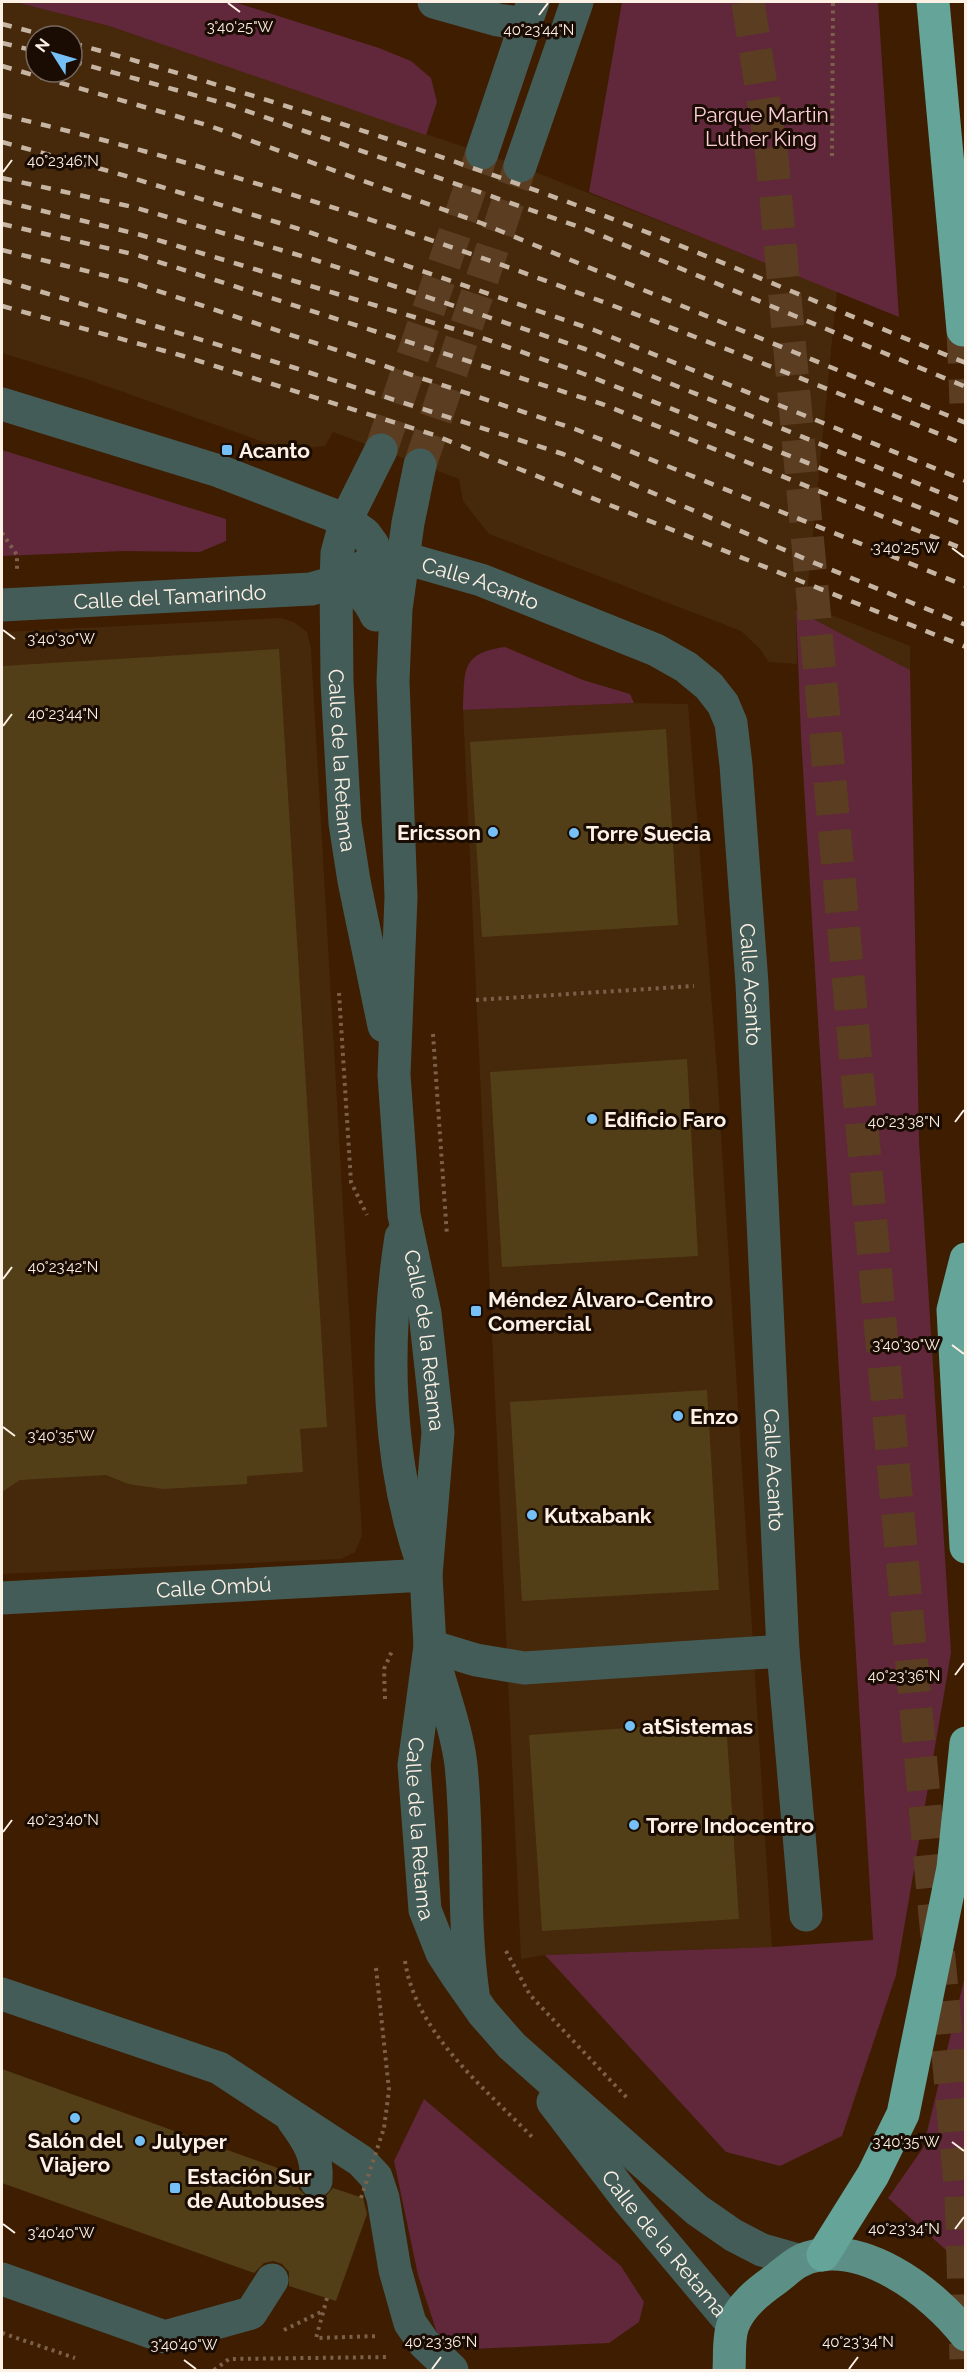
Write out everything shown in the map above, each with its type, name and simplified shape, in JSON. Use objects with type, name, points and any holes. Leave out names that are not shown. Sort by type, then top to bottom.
[{"type":"highway","points":[[924,2],[940,66]]},
{"type":"highway","points":[[933,2],[963,330]]},
{"type":"highway","points":[[966,1258],[953,1310],[966,1547]]},
{"type":"highway","points":[[812,2258],[873,2175],[903,2114],[952,1868],[966,1743]]},
{"type":"main road","points":[[729,2370],[732,2325],[754,2294],[812,2258],[850,2256],[873,2263],[912,2283],[948,2312],[966,2335]]},
{"type":"street","points":[[434,2],[498,20],[529,13]]},
{"type":"street","points":[[520,166],[577,2]]},
{"type":"street","points":[[482,153],[529,13]]},
{"type":"street","points":[[2,404],[219,471],[346,520],[365,534],[373,545],[390,558]]},
{"type":"street","name":"Calle de la Retama","points":[[381,450],[346,520],[337,553],[337,673],[345,823],[354,882],[394,1074]]},
{"type":"street","name":"Calle de la Retama","points":[[420,465],[390,558],[396,609],[393,681],[401,875],[394,1074],[404,1215],[425,1313],[438,1451],[426,1575],[430,1647],[414,1765],[425,1910],[442,1953],[473,1998],[628,2200],[732,2325]]},
{"type":"street","points":[[336,582],[390,558]]},
{"type":"street","points":[[390,558],[376,615],[372,681],[384,869],[399,933]]},
{"type":"street","name":"Calle Acanto","points":[[390,558],[480,580],[656,650],[686,667],[709,686],[723,704],[731,723],[752,984],[783,1651],[806,1915]]},
{"type":"street","points":[[336,582],[361,592],[376,615]]},
{"type":"street","name":"Calle del Tamarindo","points":[[2,605],[301,590],[336,582]]},
{"type":"street","name":"Calle de la Retama","points":[[404,1215],[395,1272],[394,1435],[408,1521],[426,1575]]},
{"type":"street","name":"Calle Ombú","points":[[2,1598],[426,1575]]},
{"type":"street","points":[[430,1647],[476,1660],[524,1668],[783,1651]]},
{"type":"street","name":"Calle de la Retama","points":[[430,1647],[461,1764],[465,1807],[465,1931],[473,1998]]},
{"type":"street","points":[[2,1994],[219,2068],[361,2161],[376,2177],[383,2198],[395,2270],[410,2323],[424,2343],[452,2370]]},
{"type":"street","name":"Calle de la Retama","points":[[512,2046],[697,2210],[732,2235],[762,2250],[812,2258]]},
{"type":"street","points":[[285,2110],[307,2138],[317,2163],[316,2181]]},
{"type":"street","points":[[2,2278],[165,2337],[251,2313],[272,2280]]},
{"type":"path","points":[[832,156],[833,2]]},
{"type":"path","points":[[2,533],[17,555],[17,569]]},
{"type":"path","points":[[476,1000],[694,987]]},
{"type":"path","points":[[504,1943],[513,1968],[530,1995],[632,2103]]},
{"type":"path","points":[[361,2198],[384,2128],[389,2090],[376,1968]]},
{"type":"path","points":[[327,2298],[316,2338],[386,2336]]},
{"type":"path","points":[[281,2331],[324,2310]]},
{"type":"path","points":[[2,2332],[75,2358]]},
{"type":"path","points":[[214,2370],[229,2359],[395,2357],[390,2346]]},
{"type":"shaded area","points":[[2,2],[15,2],[109,26],[520,166],[837,291],[806,605],[910,646],[910,670],[796,611],[797,664],[769,662],[760,649],[741,631],[489,534],[463,501],[459,479],[333,432],[325,446],[286,450],[89,380],[2,353]]},
{"type":"shaded area","points":[[281,618],[294,622],[307,632],[311,649],[362,1536],[355,1552],[341,1559],[2,1574],[2,632]]},
{"type":"shaded area","points":[[634,703],[688,704],[717,1069],[772,1947],[545,1955],[521,1959],[463,710]]},
{"type":"green space","points":[[15,2],[234,2],[379,48],[411,61],[431,78],[437,102],[426,135],[109,26]]},
{"type":"green space","name":"Parque Martin Luther King","points":[[622,2],[878,2],[899,317],[589,192]]},
{"type":"green space","points":[[2,450],[226,519],[226,541],[200,552],[124,551],[2,556]]},
{"type":"green space","points":[[796,610],[910,670],[919,1142],[951,1653],[896,1975],[842,2136],[780,2166],[726,2152],[545,1955],[772,1947],[873,1940],[801,736]]},
{"type":"green space","points":[[505,647],[583,680],[630,694],[634,703],[463,710],[465,675],[472,659],[490,650]]},
{"type":"green space","points":[[965,1976],[966,2267],[888,2198],[923,2148]]},
{"type":"green space","points":[[424,2099],[621,2266],[644,2302],[639,2322],[609,2343],[472,2349],[437,2333],[418,2275],[394,2161]]},
{"type":"building","points":[[279,649],[327,1427],[300,1429],[303,1472],[247,1476],[247,1484],[163,1489],[128,1484],[106,1475],[20,1480],[2,1492],[2,666]]},
{"type":"building","name":"Torre Suecia","points":[[666,729],[678,925],[482,937],[470,742]]},
{"type":"building","name":"Edificio Faro","points":[[687,1059],[698,1256],[502,1267],[490,1072]]},
{"type":"building","points":[[707,1390],[719,1590],[522,1601],[510,1402]]},
{"type":"building","name":"Torre Indocentro","points":[[726,1721],[739,1919],[542,1931],[529,1735]]},
{"type":"building","name":"Estación Sur de Autobuses","points":[[2,2069],[297,2175],[299,2189],[307,2197],[315,2200],[324,2198],[333,2188],[363,2198],[367,2214],[336,2301],[289,2286],[289,2272],[282,2264],[273,2261],[264,2263],[254,2273],[2,2183]]},
{"type":"tunnel","points":[[748,2],[772,157],[961,2195],[966,2359]]},
{"type":"tunnel","points":[[381,450],[482,153]]},
{"type":"tunnel","points":[[420,465],[520,166]]},
{"type":"tunnel","points":[[963,330],[966,403]]},
{"type":"railway","points":[[2,24],[24,30]]},
{"type":"railway","points":[[2,43],[24,48]]},
{"type":"railway","points":[[84,46],[263,99],[514,182],[674,243],[966,363]]},
{"type":"railway","points":[[84,64],[230,105],[588,230],[966,387]]},
{"type":"railway","points":[[2,66],[207,125],[481,223],[966,423]]},
{"type":"railway","points":[[2,115],[126,146],[248,181],[490,261],[729,350],[966,445]]},
{"type":"railway","points":[[2,142],[116,173],[309,232],[594,330],[966,481]]},
{"type":"railway","points":[[2,178],[133,207],[312,259],[585,349],[966,503]]},
{"type":"railway","points":[[2,201],[141,235],[474,335],[584,374],[966,526]]},
{"type":"railway","points":[[2,224],[137,255],[602,404],[966,550]]},
{"type":"railway","points":[[2,250],[131,282],[575,429],[966,586]]},
{"type":"railway","points":[[2,280],[292,367],[563,454],[810,561],[966,625]]},
{"type":"railway","points":[[2,306],[183,356],[434,435],[966,647]]},
{"type":"place","name":"Acanto","points":[[227,450]]},
{"type":"place","name":"Ericsson","points":[[493,832]]},
{"type":"place","name":"Torre Suecia","points":[[574,833]]},
{"type":"place","name":"Edificio Faro","points":[[592,1119]]},
{"type":"place","name":"Méndez Álvaro-Centro Comercial","points":[[476,1311]]},
{"type":"place","name":"Enzo","points":[[678,1416]]},
{"type":"place","name":"Kutxabank","points":[[532,1515]]},
{"type":"place","name":"atSistemas","points":[[630,1726]]},
{"type":"place","name":"Torre Indocentro","points":[[634,1825]]},
{"type":"place","name":"Salón del Viajero","points":[[75,2118]]},
{"type":"place","name":"Julyper","points":[[140,2141]]},
{"type":"place","name":"Estación Sur de Autobuses","points":[[175,2188]]}]
